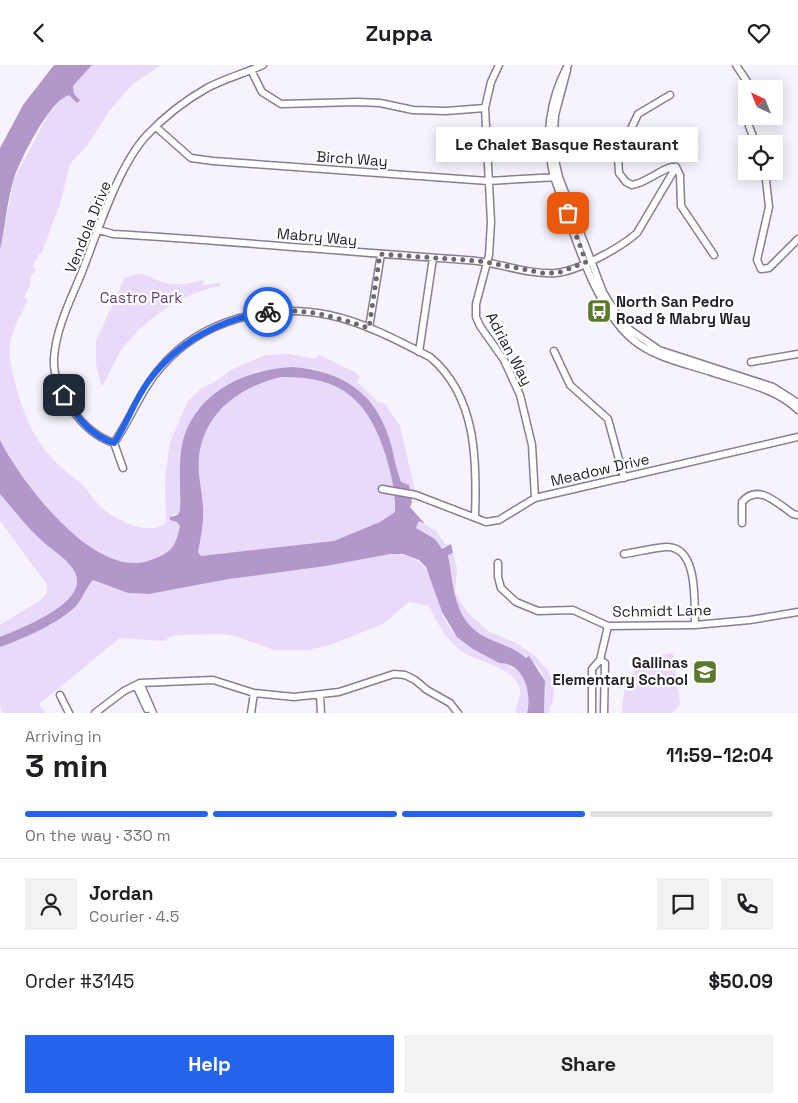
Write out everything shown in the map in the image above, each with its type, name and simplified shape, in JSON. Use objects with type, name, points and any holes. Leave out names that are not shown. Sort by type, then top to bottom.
[{"type":"street","name":"Vendola Drive","points":[[114,443],[99,437],[70,407],[58,383],[54,359],[59,330],[99,230],[124,172],[137,148],[156,127],[208,88],[263,65]]},
{"type":"street","name":"Adrian Way","points":[[499,65],[491,82],[485,108],[491,222],[487,262],[476,304],[476,317],[480,326],[504,360],[520,395],[532,445],[534,498]]},
{"type":"street","points":[[568,65],[555,124],[554,156],[556,177],[605,307],[615,321],[638,344],[656,355],[771,392],[798,410]]},
{"type":"street","points":[[736,65],[746,80]]},
{"type":"street","points":[[251,70],[262,91],[281,104],[365,102],[413,111],[485,108]]},
{"type":"street","points":[[670,95],[638,114],[618,157],[617,165],[622,178],[632,185],[647,181],[668,167],[676,167],[680,175],[681,206],[714,255]]},
{"type":"street","name":"Birch Way","points":[[156,127],[182,152],[191,158],[204,160],[488,181],[556,177]]},
{"type":"street","name":"Mabry Way","points":[[99,230],[114,234],[487,262],[543,273],[558,273],[589,261],[629,240],[636,233],[676,167]]},
{"type":"street","points":[[766,180],[769,207],[756,260],[761,269],[769,268],[798,239]]},
{"type":"street","points":[[369,328],[380,254]]},
{"type":"street","points":[[420,352],[428,309],[433,257]]},
{"type":"street","points":[[589,261],[603,292],[619,318],[641,340],[658,350],[773,387],[798,403]]},
{"type":"street","points":[[123,468],[114,443],[148,382],[163,364],[188,342],[225,322],[247,315],[276,311],[330,315],[369,328],[420,352],[439,365],[455,387],[466,411],[474,444],[477,469],[475,517]]},
{"type":"street","points":[[554,351],[570,385],[608,419],[624,478]]},
{"type":"street","points":[[751,362],[798,354]]},
{"type":"street","name":"Meadow Drive","points":[[382,489],[416,495],[486,522],[499,520],[534,498],[798,437]]},
{"type":"street","points":[[742,523],[742,502],[748,496],[755,493],[767,496],[793,514],[798,515]]},
{"type":"street","points":[[624,554],[667,547],[682,553],[688,560],[694,588],[695,625]]},
{"type":"street","name":"Schmidt Lane","points":[[498,563],[498,577],[501,589],[516,602],[538,611],[573,610],[608,626],[695,625],[750,620],[798,612]]},
{"type":"street","points":[[592,713],[592,669],[600,660],[608,626]]},
{"type":"street","points":[[600,660],[605,663],[604,713]]},
{"type":"street","points":[[95,713],[138,684],[213,680],[254,693],[294,697],[320,696],[400,674],[415,680],[450,703],[458,713]]},
{"type":"street","points":[[138,684],[148,713]]},
{"type":"street","points":[[138,684],[153,713]]},
{"type":"street","points":[[251,713],[254,693]]},
{"type":"street","points":[[60,695],[69,713]]},
{"type":"street","points":[[320,696],[321,713]]},
{"type":"green space","points":[[92,65],[161,65],[132,85],[109,111],[90,142],[70,164],[60,204],[41,254],[39,254],[33,266],[36,269],[30,278],[31,283],[24,298],[28,299],[12,334],[10,357],[27,419],[40,444],[66,472],[81,483],[98,504],[112,515],[140,527],[158,527],[166,523],[165,479],[170,442],[188,401],[202,388],[233,369],[266,355],[289,354],[316,359],[319,355],[355,372],[360,377],[357,382],[378,402],[384,403],[400,426],[415,491],[410,491],[409,485],[402,483],[404,531],[280,566],[183,559],[181,454],[180,510],[178,516],[174,514],[170,517],[170,520],[177,522],[180,526],[174,544],[164,555],[151,561],[130,564],[107,557],[85,543],[63,524],[25,480],[0,440],[0,250],[14,179],[48,115],[64,97],[69,95],[80,100],[74,94],[73,86]],"holes":[[[312,368],[340,379],[281,370],[214,395],[183,443],[197,410],[219,390],[257,371]]]},
{"type":"green space","name":"Castro Park","points":[[139,274],[171,284],[185,284],[203,280],[203,285],[220,283],[220,286],[191,295],[163,310],[150,320],[128,342],[119,354],[103,385],[101,385],[96,364],[96,341],[125,277]]},
{"type":"green space","points":[[0,494],[34,533],[70,565],[77,581],[74,592],[53,612],[0,637],[0,625],[41,599],[47,593],[48,588],[0,521]]},
{"type":"green space","points":[[419,521],[436,531],[445,544],[451,544],[441,548],[435,539],[416,528]]},
{"type":"green space","points":[[453,553],[457,568],[455,592],[467,612],[488,631],[516,643],[535,656],[554,681],[553,702],[549,708],[550,713],[544,713],[545,682],[541,671],[533,662],[476,631],[467,624],[462,616],[455,599],[448,555]]},
{"type":"green space","points":[[390,554],[407,556],[419,562],[427,571],[445,620],[461,640],[471,647],[505,663],[522,675],[529,690],[527,713],[515,713],[520,690],[517,682],[511,676],[504,670],[460,650],[442,630],[429,606],[409,602],[383,624],[333,644],[308,650],[274,650],[235,636],[221,634],[180,635],[169,637],[165,641],[120,638],[39,704],[46,713],[3,713],[0,707],[0,647],[30,635],[60,618],[78,603],[93,580],[128,593],[149,594],[229,579],[326,566]]},
{"type":"green space","points":[[673,653],[680,704],[673,713],[622,713],[625,689],[634,672],[650,660]]},
{"type":"shaded area","points":[[54,65],[92,65],[73,86],[74,94],[80,100],[77,103],[69,95],[53,108],[23,158],[14,178],[0,250],[0,148],[23,105]]},
{"type":"shaded area","points":[[293,367],[327,373],[355,387],[376,410],[384,424],[390,441],[401,482],[409,485],[412,502],[410,507],[425,524],[419,521],[416,528],[435,539],[442,549],[451,544],[453,553],[448,555],[454,591],[461,613],[467,623],[487,638],[512,649],[526,658],[529,656],[545,681],[544,713],[527,713],[528,697],[525,681],[515,668],[508,664],[499,663],[473,649],[457,637],[442,612],[426,567],[419,560],[403,554],[390,554],[326,566],[229,579],[149,594],[128,593],[93,580],[76,606],[69,612],[40,630],[0,647],[0,637],[53,612],[65,602],[74,592],[77,581],[70,565],[34,533],[0,494],[0,440],[25,480],[43,502],[63,524],[85,543],[107,556],[130,563],[151,560],[168,552],[176,539],[180,526],[177,522],[170,520],[170,517],[178,515],[180,510],[182,445],[188,427],[197,411],[209,398],[224,387],[257,373]],"holes":[[[281,377],[320,381],[336,387],[361,406],[379,436],[386,456],[394,491],[395,512],[380,522],[334,541],[201,556],[198,552],[203,513],[199,457],[202,441],[208,427],[226,404],[252,387]]]},
{"type":"way so far","points":[[268,312],[308,312],[330,315],[369,328],[380,254],[480,261],[543,273],[558,273],[586,262],[568,213]]},
{"type":"place","name":"Le Chalet Basque Restaurant","points":[[568,213]]},
{"type":"place","name":"North San Pedro Road & Mabry Way","points":[[599,311]]},
{"type":"place","name":"Gallinas Elementary School","points":[[705,672]]},
{"type":"route","points":[[64,395],[70,407],[86,425],[99,437],[114,443],[148,382],[172,355],[188,342],[225,322],[247,315],[268,312]]}]
